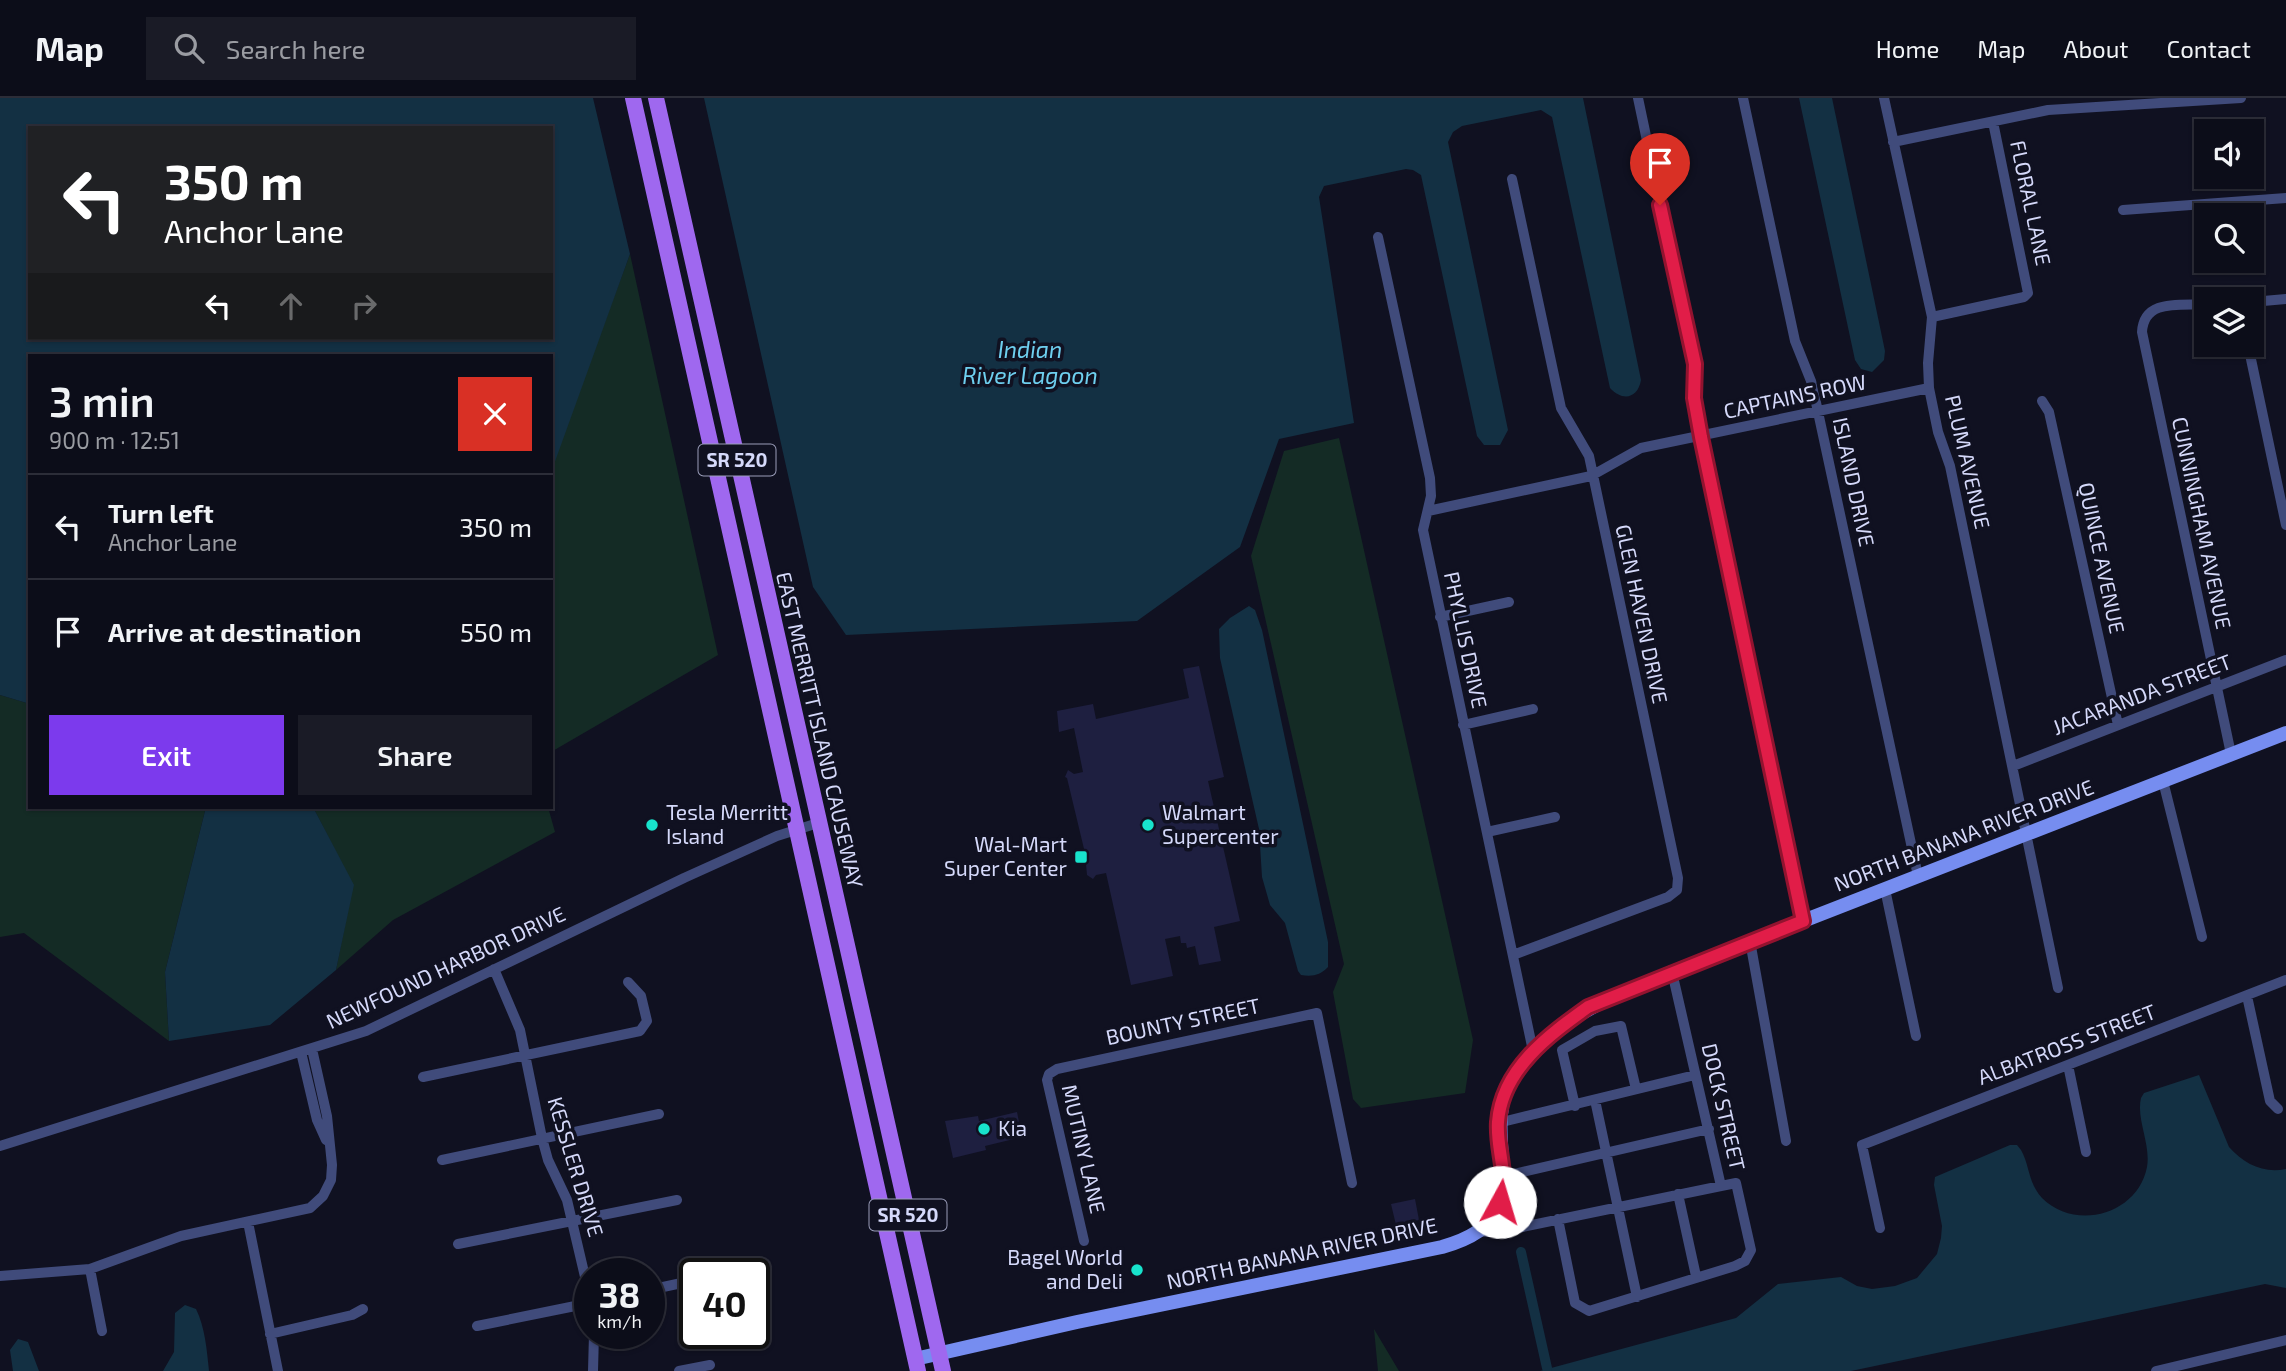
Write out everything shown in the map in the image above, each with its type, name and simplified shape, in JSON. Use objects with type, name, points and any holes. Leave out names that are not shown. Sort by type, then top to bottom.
[{"type":"main road","name":"EAST MERRITT ISLAND CAUSEWAY","points":[[633,98],[917,1365]]},
{"type":"main road","name":"EAST MERRITT ISLAND CAUSEWAY","points":[[656,98],[943,1371]]},
{"type":"street","points":[[1638,98],[1695,364],[1694,398],[1701,437],[1803,921]]},
{"type":"street","name":"ISLAND DRIVE","points":[[1744,98],[1795,341],[1811,381],[1818,412],[1918,876]]},
{"type":"street","name":"PLUM AVENUE","points":[[1884,98],[1931,317],[1929,388],[1938,432],[1950,466],[2058,988]]},
{"type":"street","points":[[1893,142],[2048,110],[2241,98]]},
{"type":"street","name":"FLORAL LANE","points":[[1931,317],[2024,297],[2028,293],[1993,122]]},
{"type":"street","name":"GLEN HAVEN DRIVE","points":[[1513,179],[1561,408],[1589,456],[1591,476],[1678,885],[1677,890],[1668,897],[1513,955]]},
{"type":"street","points":[[2123,210],[2286,198]]},
{"type":"street","name":"PHYLLIS DRIVE","points":[[1378,237],[1430,478],[1428,511],[1423,530],[1533,1051]]},
{"type":"street","points":[[2264,301],[2286,299]]},
{"type":"street","name":"CUNNINGHAM AVENUE","points":[[2194,305],[2159,307],[2150,311],[2143,320],[2142,332],[2231,754]]},
{"type":"street","points":[[2251,357],[2286,524]]},
{"type":"street","name":"CAPTAINS ROW","points":[[1428,511],[1591,476],[1641,448],[1929,388]]},
{"type":"street","name":"QUINCE AVENUE","points":[[2042,401],[2049,412],[2118,725]]},
{"type":"street","points":[[1440,617],[1509,602]]},
{"type":"street","name":"JACARANDA STREET","points":[[2013,766],[2286,660]]},
{"type":"street","points":[[1463,724],[1533,709]]},
{"type":"street","name":"NORTH BANANA RIVER DRIVE","points":[[917,1365],[939,1354],[1090,1319],[1430,1250],[1455,1244],[1481,1232],[1500,1202],[1505,1176],[1498,1123],[1504,1096],[1513,1076],[1533,1051],[1559,1027],[1588,1007],[2286,733]]},
{"type":"street","points":[[2163,781],[2202,937]]},
{"type":"street","points":[[1487,832],[1555,817]]},
{"type":"street","name":"NEWFOUND HARBOR DRIVE","points":[[0,1146],[366,1031],[663,888],[796,829],[818,823]]},
{"type":"street","points":[[1885,889],[1916,1036]]},
{"type":"street","points":[[1750,942],[1786,1141]]},
{"type":"street","name":"KESSLER DRIVE","points":[[495,969],[515,1016],[542,1139],[548,1160],[568,1200],[581,1258]]},
{"type":"street","name":"DOCK STREET","points":[[1672,972],[1721,1186],[1737,1183],[1751,1250],[1745,1261],[1735,1266],[1696,1276]]},
{"type":"street","name":"ALBATROSS STREET","points":[[1880,1228],[1862,1145],[2286,980]]},
{"type":"street","points":[[423,1077],[640,1031],[647,1021],[641,996],[628,982]]},
{"type":"street","points":[[2247,996],[2270,1101],[2278,1110]]},
{"type":"street","name":"BOUNTY STREET","points":[[1057,1069],[1317,1013],[1352,1183]]},
{"type":"street","points":[[1575,1106],[1562,1050],[1595,1031],[1621,1026],[1636,1089]]},
{"type":"street","points":[[0,1276],[90,1269],[181,1237],[310,1208],[323,1196],[331,1180],[327,1116],[307,1051]]},
{"type":"street","points":[[2068,1065],[2086,1152]]},
{"type":"street","name":"MUTINY LANE","points":[[1057,1069],[1049,1074],[1047,1080],[1084,1241]]},
{"type":"street","points":[[1498,1123],[1695,1074]]},
{"type":"street","points":[[1595,1100],[1637,1297]]},
{"type":"street","points":[[442,1160],[659,1114]]},
{"type":"street","points":[[1505,1176],[1709,1129]]},
{"type":"street","points":[[1481,1232],[1508,1230],[1721,1186]]},
{"type":"street","points":[[1558,1219],[1575,1303],[1589,1311],[1696,1276],[1678,1194]]},
{"type":"street","points":[[458,1244],[677,1200]]},
{"type":"street","points":[[248,1222],[278,1371]]},
{"type":"street","points":[[90,1269],[103,1331]]},
{"type":"street","points":[[477,1326],[574,1304]]},
{"type":"street","points":[[270,1334],[352,1315],[363,1309]]},
{"type":"street","points":[[2156,1371],[2286,1339]]},
{"type":"street","points":[[593,1371],[594,1349]]},
{"type":"street","points":[[678,1371],[710,1365]]},
{"type":"green space","points":[[630,254],[718,655],[553,751],[553,462]]},
{"type":"green space","points":[[1339,438],[1473,1040],[1465,1093],[1361,1108],[1353,1099],[1333,992],[1344,964],[1251,556],[1284,451]]},
{"type":"green space","points":[[0,695],[28,703],[28,809],[206,809],[165,972],[169,1041],[24,933],[0,937]]},
{"type":"green space","points":[[314,809],[549,809],[555,832],[393,920],[336,970],[353,885]]},
{"type":"green space","points":[[1374,1329],[1399,1371],[1378,1371]]},
{"type":"water","points":[[0,98],[593,98],[630,254],[553,467],[553,354],[28,354],[28,703],[0,695]]},
{"type":"water","name":"Indian River Lagoon","points":[[704,98],[1583,98],[1641,380],[1637,391],[1629,396],[1620,395],[1610,388],[1552,117],[1541,110],[1462,126],[1453,132],[1448,142],[1508,430],[1500,445],[1484,445],[1477,436],[1421,175],[1406,169],[1324,186],[1319,197],[1354,423],[1279,439],[1240,547],[1137,621],[846,635],[813,587]]},
{"type":"water","points":[[1799,98],[1832,98],[1885,351],[1884,360],[1872,372],[1861,369],[1855,360]]},
{"type":"water","points":[[1249,606],[1255,610],[1262,630],[1328,942],[1328,967],[1319,974],[1301,975],[1298,971],[1285,923],[1270,905],[1262,877],[1259,829],[1220,658],[1219,629]]},
{"type":"water","points":[[206,809],[314,809],[354,885],[336,970],[270,1025],[169,1041],[165,972]]},
{"type":"water","points":[[2199,1075],[2229,1147],[2241,1158],[2262,1169],[2286,1169],[2286,1288],[2265,1284],[1851,1371],[1540,1371],[1736,1318],[1778,1284],[1841,1277],[1857,1286],[1872,1289],[1895,1286],[1917,1278],[1937,1254],[1941,1238],[1942,1226],[1934,1185],[1935,1177],[2010,1145],[2017,1145],[2021,1150],[2037,1192],[2042,1198],[2071,1214],[2088,1216],[2104,1213],[2132,1196],[2147,1167],[2140,1106],[2144,1093]]},
{"type":"water","points":[[185,1305],[196,1309],[199,1316],[209,1371],[163,1371],[174,1352],[175,1313]]},
{"type":"water","points":[[18,1339],[28,1342],[39,1371],[13,1371],[10,1350]]},
{"type":"building","name":"Walmart Supercenter","points":[[1199,666],[1224,777],[1208,781],[1240,921],[1214,927],[1221,961],[1199,965],[1195,946],[1187,948],[1186,943],[1181,943],[1180,936],[1165,939],[1173,976],[1131,985],[1106,873],[1096,875],[1093,879],[1087,875],[1085,853],[1065,777],[1068,770],[1074,774],[1083,772],[1074,728],[1059,732],[1057,711],[1093,704],[1096,719],[1189,698],[1183,669]]},
{"type":"building","name":"Kia","points":[[1017,1112],[1022,1137],[985,1146],[986,1150],[953,1158],[945,1121],[978,1116],[979,1121]]},
{"type":"building","points":[[1415,1199],[1419,1220],[1396,1225],[1391,1204]]},
{"type":"waterway","points":[[1521,1252],[1547,1368]]},
{"type":"place","name":"Tesla Merritt Island","points":[[652,825]]},
{"type":"place","name":"Walmart Supercenter","points":[[1148,825]]},
{"type":"place","name":"Wal-Mart Super Center","points":[[1081,857]]},
{"type":"place","name":"Kia","points":[[984,1129]]},
{"type":"place","name":"Bagel World and Deli","points":[[1137,1270]]},
{"type":"route","points":[[1500,1202],[1505,1176],[1498,1123],[1504,1096],[1513,1076],[1533,1051],[1559,1027],[1588,1007],[1803,921],[1701,437],[1694,398],[1695,364],[1660,205]]}]
